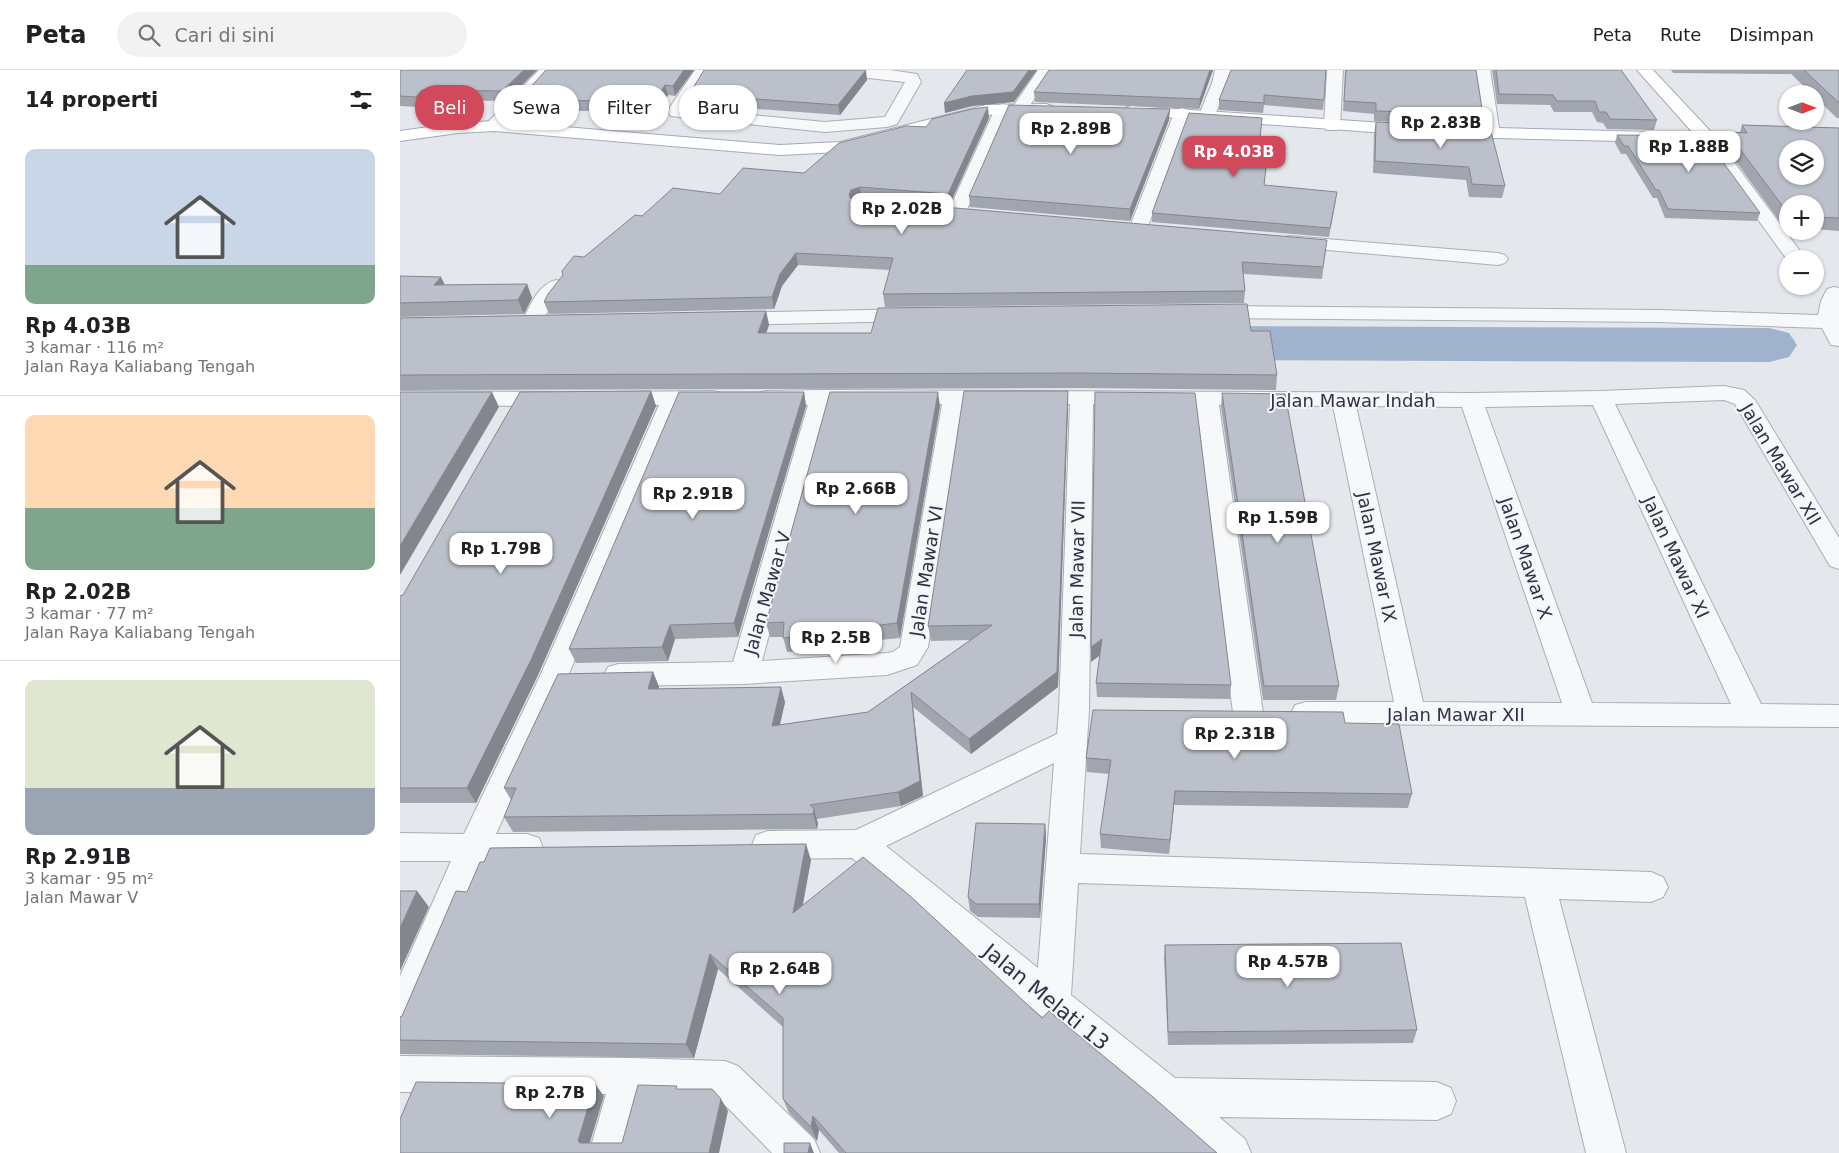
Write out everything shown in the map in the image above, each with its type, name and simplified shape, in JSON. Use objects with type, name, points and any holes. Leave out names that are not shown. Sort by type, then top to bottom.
[{"type":"main road","points":[[1645,70],[1707,138]]},
{"type":"main road","points":[[542,130],[780,150],[809,150],[840,148],[986,110],[1020,108],[1058,109]]},
{"type":"main road","points":[[1116,110],[1182,113],[1332,126],[1492,134],[1707,138]]},
{"type":"main road","points":[[400,136],[458,128],[494,126]]},
{"type":"street","points":[[534,85],[548,70]]},
{"type":"street","points":[[703,70],[676,110],[680,114],[825,127],[881,123],[890,120],[913,82],[911,77],[840,70]]},
{"type":"street","points":[[1020,108],[1046,70]]},
{"type":"street","points":[[1206,115],[1220,83],[1223,70]]},
{"type":"street","points":[[1332,126],[1335,70]]},
{"type":"street","points":[[1482,70],[1492,134]]},
{"type":"street","points":[[975,216],[946,214],[1003,109]]},
{"type":"street","points":[[1138,229],[1182,113]]},
{"type":"street","points":[[1707,138],[1789,250]]},
{"type":"street","points":[[1119,228],[1158,231]]},
{"type":"street","points":[[1267,240],[1498,259]]},
{"type":"street","points":[[533,323],[545,297],[556,286]]},
{"type":"street","points":[[1189,312],[1659,316],[1834,332],[1829,308],[1831,290]]},
{"type":"street","points":[[710,320],[935,314]]},
{"type":"street","name":"Jalan Mawar Indah","points":[[400,398],[1082,397],[1343,401],[1601,398],[1724,393],[1736,395]]},
{"type":"street","name":"Jalan Mawar XII","points":[[1736,395],[1744,400],[1839,560]]},
{"type":"street","name":"Jalan Mawar V","points":[[744,673],[822,397]]},
{"type":"street","name":"Jalan Mawar VII","points":[[1053,1002],[1072,725],[1082,397]]},
{"type":"street","name":"Jalan Mawar VI","points":[[554,676],[744,673],[886,664],[902,661],[911,655],[914,647],[954,398]]},
{"type":"street","name":"Jalan Mawar XI","points":[[1601,398],[1751,715]]},
{"type":"street","points":[[503,425],[517,399]]},
{"type":"street","points":[[400,1018],[473,848],[554,676],[673,399]]},
{"type":"street","points":[[1207,399],[1248,713]]},
{"type":"street","name":"Jalan Mawar X","points":[[1472,400],[1580,715]]},
{"type":"street","name":"Jalan Mawar IX","points":[[1343,401],[1411,713]]},
{"type":"street","points":[[740,845],[860,844],[1102,710]]},
{"type":"street","name":"Jalan Mawar XII","points":[[1219,712],[1839,716]]},
{"type":"street","name":"Jalan Melati 13","points":[[860,844],[1168,1097],[1231,1153]]},
{"type":"street","points":[[400,847],[552,847]]},
{"type":"street","points":[[1062,868],[1651,887]]},
{"type":"street","points":[[1538,883],[1606,1153]]},
{"type":"street","points":[[400,1074],[630,1076],[725,1079],[800,1153]]},
{"type":"street","points":[[608,1153],[630,1076]]},
{"type":"street","points":[[1168,1097],[1437,1101]]},
{"type":"building","points":[[400,70],[524,70],[508,85],[494,85],[494,91],[484,91],[484,85],[415,85],[415,97],[400,96]]},
{"type":"building","points":[[546,70],[684,70],[673,86],[589,85],[589,101],[579,101],[579,85],[532,85]]},
{"type":"building","points":[[704,70],[866,70],[838,105],[757,99],[757,85],[695,85]]},
{"type":"building","points":[[967,70],[1029,70],[1013,92],[972,96],[944,103]]},
{"type":"building","points":[[1049,70],[1210,70],[1200,99],[1034,92]]},
{"type":"building","points":[[1231,70],[1326,70],[1324,100],[1264,95],[1264,103],[1219,100]]},
{"type":"building","points":[[1346,70],[1476,70],[1483,115],[1376,111],[1376,103],[1344,101]]},
{"type":"building","points":[[1496,70],[1621,70],[1657,120],[1610,119],[1606,112],[1599,112],[1595,101],[1557,101],[1553,95],[1499,94]]},
{"type":"building","points":[[1804,70],[1839,70],[1839,103],[1824,89],[1824,85],[1820,85]]},
{"type":"building","points":[[1009,105],[1170,109],[1130,209],[969,196]]},
{"type":"building","points":[[988,107],[948,194],[860,187],[851,190],[849,195],[851,199],[1327,240],[1323,267],[1242,262],[1245,291],[883,294],[893,258],[796,253],[780,274],[772,297],[544,302],[563,275],[562,271],[574,256],[584,257],[635,215],[642,216],[673,188],[720,194],[743,168],[804,173],[839,143],[906,126],[926,127],[932,119]]},
{"type":"building","points":[[1189,113],[1262,118],[1258,159],[1267,159],[1264,185],[1337,192],[1330,228],[1152,213]]},
{"type":"building","points":[[1376,122],[1490,128],[1505,186],[1472,184],[1469,167],[1375,161]]},
{"type":"building","points":[[1742,125],[1779,126],[1779,130],[1839,128],[1839,218],[1824,217],[1824,195],[1779,195],[1779,201],[1727,132],[1747,133]]},
{"type":"building","points":[[1617,135],[1704,136],[1760,213],[1668,209],[1659,190],[1656,190],[1628,146],[1624,146]]},
{"type":"building","points":[[400,276],[441,277],[434,285],[527,284],[518,300],[400,303]]},
{"type":"building","points":[[1247,304],[1251,331],[1270,331],[1277,375],[1082,373],[400,375],[400,318],[766,311],[758,333],[871,333],[878,308]]},
{"type":"building","points":[[651,391],[531,660],[467,788],[400,788],[400,596],[403,595],[520,392]]},
{"type":"building","points":[[964,391],[1068,391],[1057,672],[969,739],[911,692],[920,781],[898,792],[810,805],[814,809],[813,814],[504,817],[516,788],[504,788],[558,674],[653,672],[648,689],[781,687],[772,726],[868,712],[992,625],[928,626]]},
{"type":"building","points":[[400,392],[492,392],[400,546]]},
{"type":"building","points":[[679,392],[804,392],[734,623],[670,625],[662,647],[569,649]]},
{"type":"building","points":[[830,392],[938,392],[897,623],[846,629],[846,632],[783,638],[784,622],[766,623]]},
{"type":"building","points":[[1095,392],[1195,393],[1231,685],[1096,683],[1102,639],[1091,647]]},
{"type":"building","points":[[1222,393],[1285,394],[1339,686],[1264,686]]},
{"type":"building","points":[[1093,710],[1343,712],[1345,723],[1399,724],[1412,794],[1175,791],[1170,840],[1100,834],[1111,760],[1086,758]]},
{"type":"building","points":[[976,823],[1045,824],[1039,904],[976,904],[968,897]]},
{"type":"building","points":[[806,844],[793,913],[863,857],[909,895],[1042,1018],[1049,1011],[1217,1153],[846,1153],[813,1116],[811,1127],[783,1099],[783,1018],[710,954],[686,1044],[400,1040],[400,1017],[456,891],[467,892],[480,862],[484,862],[490,848]]},
{"type":"building","points":[[400,891],[417,891],[400,928]]},
{"type":"building","points":[[1401,943],[1417,1030],[1168,1032],[1165,945]]},
{"type":"building","points":[[416,1082],[595,1084],[578,1141],[580,1143],[622,1143],[638,1085],[677,1086],[676,1089],[712,1089],[721,1099],[709,1153],[400,1153],[400,1119]]},
{"type":"building","points":[[784,1143],[810,1143],[808,1153],[784,1153]]},
{"type":"waterway","points":[[1171,343],[1769,345]]}]
